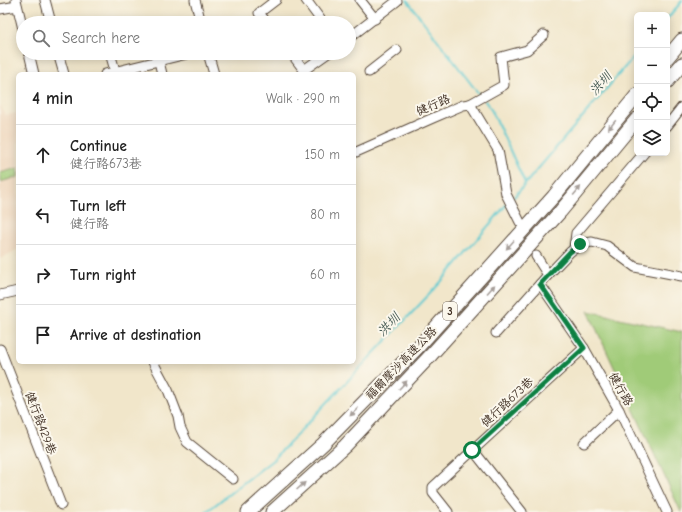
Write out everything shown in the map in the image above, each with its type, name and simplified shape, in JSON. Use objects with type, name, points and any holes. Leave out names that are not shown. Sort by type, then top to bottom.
[{"type":"highway","points":[[670,54],[682,40]]},
{"type":"highway","points":[[670,78],[682,64]]},
{"type":"highway","name":"福爾摩沙高速公路","points":[[248,512],[323,444],[418,347],[554,196],[634,99]]},
{"type":"highway","name":"福爾摩沙高速公路","points":[[272,512],[345,446],[431,355],[560,212],[636,120]]},
{"type":"street","points":[[45,0],[49,16]]},
{"type":"street","points":[[195,0],[199,16]]},
{"type":"street","points":[[261,16],[259,13],[276,0]]},
{"type":"street","points":[[306,0],[318,16]]},
{"type":"street","points":[[360,0],[375,19]]},
{"type":"street","points":[[356,33],[397,1]]},
{"type":"street","points":[[0,9],[17,3],[20,16]]},
{"type":"street","points":[[470,104],[504,85],[501,57],[526,50],[544,35]]},
{"type":"street","points":[[369,72],[397,50]]},
{"type":"street","points":[[31,60],[34,72]]},
{"type":"street","points":[[60,60],[63,72]]},
{"type":"street","points":[[112,60],[115,72]]},
{"type":"street","points":[[118,72],[150,60]]},
{"type":"street","points":[[159,60],[162,72]]},
{"type":"street","points":[[210,60],[213,72]]},
{"type":"street","points":[[296,60],[304,70],[318,60]]},
{"type":"street","name":"健行路","points":[[356,152],[451,110],[470,104],[498,150],[506,194],[520,222]]},
{"type":"street","points":[[670,122],[682,107]]},
{"type":"street","points":[[574,249],[576,233],[641,156]]},
{"type":"street","points":[[496,333],[548,275],[580,244],[592,242],[607,246],[635,267],[682,276]]},
{"type":"street","points":[[536,256],[548,275]]},
{"type":"street","name":"健行路","points":[[540,284],[584,348],[619,410],[667,512]]},
{"type":"street","points":[[0,295],[16,291]]},
{"type":"street","name":"健行路673巷","points":[[448,512],[433,493],[433,487],[584,348]]},
{"type":"street","name":"健行路429巷","points":[[0,349],[60,505]]},
{"type":"street","points":[[153,364],[168,390],[178,416],[180,427],[187,442],[233,478]]},
{"type":"street","points":[[584,443],[619,410]]},
{"type":"street","points":[[472,450],[522,512]]},
{"type":"shaded area","points":[[0,105],[5,115],[16,113],[16,250],[0,259]]},
{"type":"green space","points":[[16,169],[16,178],[0,182],[0,173]]},
{"type":"green space","points":[[588,311],[682,332],[682,512],[681,512]]},
{"type":"waterway","points":[[407,0],[478,93]]},
{"type":"waterway","name":"洪圳","points":[[670,15],[682,1]]},
{"type":"waterway","name":"洪圳","points":[[514,197],[634,57]]},
{"type":"waterway","points":[[485,101],[492,111],[525,183]]},
{"type":"waterway","name":"洪圳","points":[[206,512],[274,459],[440,283],[506,205]]},
{"type":"route","points":[[472,450],[584,348],[540,284],[570,252],[580,244]]}]
